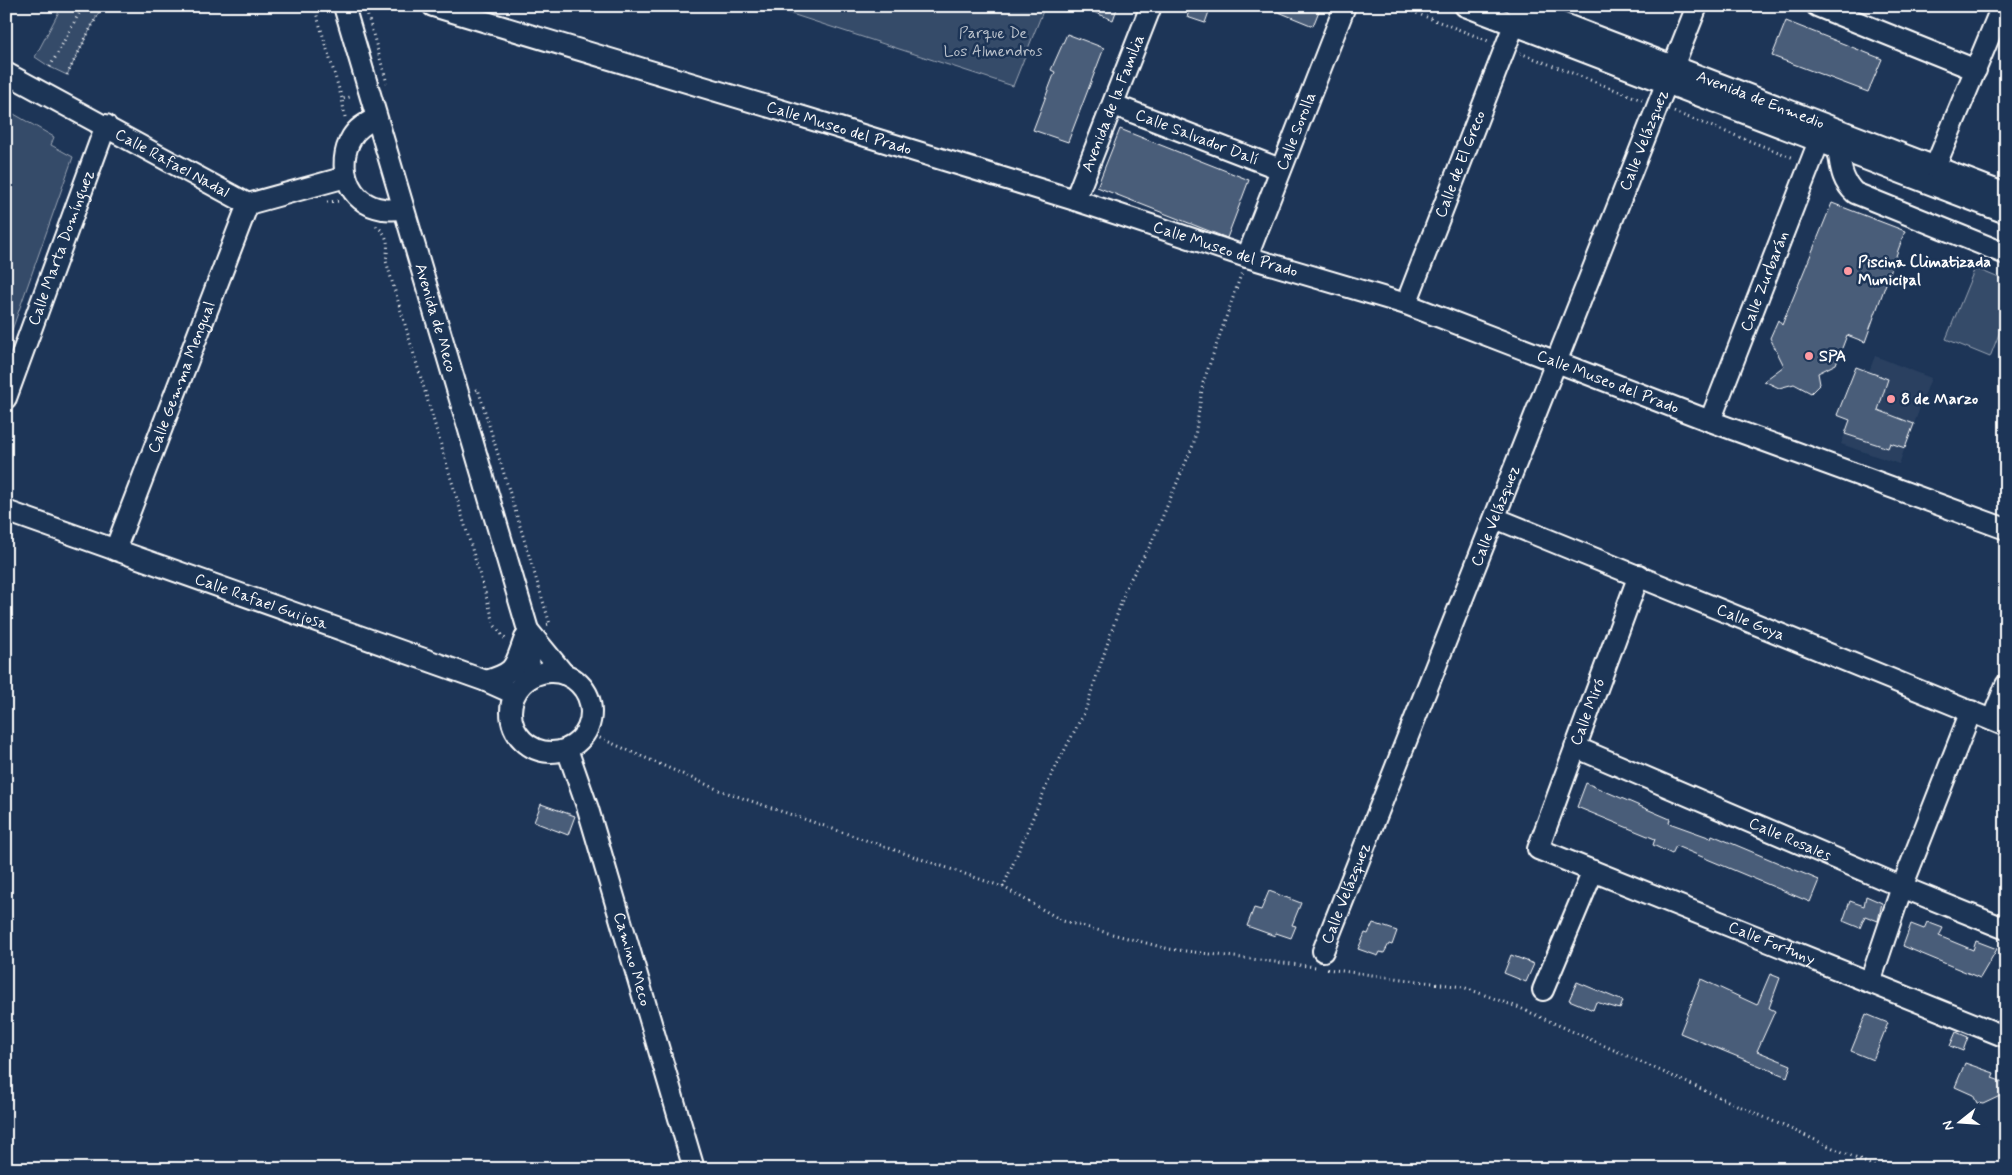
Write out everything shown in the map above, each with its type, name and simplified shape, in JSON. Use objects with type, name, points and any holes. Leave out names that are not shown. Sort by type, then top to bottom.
[{"type":"street","name":"Avenida de Meco","points":[[344,6],[403,209],[536,627],[564,674]]},
{"type":"street","name":"Calle Museo del Prado","points":[[433,6],[1074,200],[1247,257],[1406,304],[1710,421],[2006,529]]},
{"type":"street","name":"Avenida de la Familia","points":[[1074,200],[1114,105],[1151,6]]},
{"type":"street","name":"Calle Sorolla","points":[[1247,257],[1345,6]]},
{"type":"street","name":"Avenida de Enmedio","points":[[1465,6],[1516,16],[1671,75],[1935,167],[2006,194]]},
{"type":"street","name":"Calle Velázquez","points":[[1323,951],[1697,6]]},
{"type":"street","points":[[1817,6],[1976,70]]},
{"type":"street","points":[[1935,167],[2002,6]]},
{"type":"street","name":"Calle de El Greco","points":[[1406,304],[1506,48],[1516,16]]},
{"type":"street","name":"Calle Rafael Nadal","points":[[6,73],[248,204]]},
{"type":"street","name":"Avenida de Enmedio","points":[[1671,75],[1838,149],[2006,213]]},
{"type":"street","name":"Calle Salvador Dalí","points":[[1114,105],[1280,169]]},
{"type":"street","points":[[376,118],[362,125],[352,136],[344,164],[346,177],[352,190],[362,200],[383,209],[403,209]]},
{"type":"street","name":"Calle Marta Domínguez","points":[[6,398],[106,126]]},
{"type":"street","name":"Calle Zurbarán","points":[[1710,421],[1819,141]]},
{"type":"street","name":"Avenida de Enmedio","points":[[1838,149],[1842,175],[1847,186],[1855,193],[2006,254]]},
{"type":"street","points":[[248,204],[346,177]]},
{"type":"street","name":"Calle Gemma Mengual","points":[[116,550],[248,204]]},
{"type":"street","name":"Calle Rafael Guijosa","points":[[6,511],[515,694]]},
{"type":"street","name":"Calle Goya","points":[[1495,518],[1999,723]]},
{"type":"street","name":"Calle Miró","points":[[1538,849],[1639,575]]},
{"type":"street","name":"Avenida de Meco","points":[[530,678],[536,627]]},
{"type":"street","points":[[486,682],[506,675],[514,667],[536,627]]},
{"type":"street","points":[[540,673],[564,674],[574,679],[589,698],[591,715],[586,732],[578,742],[567,749],[553,752],[540,751],[527,744],[518,734],[512,722],[511,708],[515,694],[530,678],[540,673]]},
{"type":"street","points":[[1999,723],[2006,686]]},
{"type":"street","points":[[1870,982],[1902,887],[1971,711]]},
{"type":"street","name":"Calle Rosales","points":[[1575,747],[1902,887],[2006,929]]},
{"type":"street","name":"Camino Meco","points":[[567,749],[588,809],[694,1169]]},
{"type":"street","name":"Calle Fortuny","points":[[1538,849],[2006,1037]]},
{"type":"street","points":[[1543,990],[1593,871]]},
{"type":"path","points":[[50,67],[83,6]]},
{"type":"path","points":[[67,75],[102,6]]},
{"type":"path","points":[[314,6],[342,99]]},
{"type":"path","points":[[365,6],[388,85]]},
{"type":"path","points":[[1398,6],[1810,165]]},
{"type":"path","points":[[388,242],[386,261],[495,626],[506,638]]},
{"type":"path","points":[[1003,887],[1050,778],[1084,711],[1128,585],[1150,546],[1194,443],[1203,383],[1247,257]]},
{"type":"path","points":[[473,392],[478,389],[550,624],[536,627]]},
{"type":"path","points":[[586,732],[719,790],[1003,887],[1063,921],[1169,949],[1463,987],[1520,1008],[1880,1169]]},
{"type":"shaded area","name":"8 de Marzo","points":[[1875,356],[1931,378],[1899,464],[1841,444]]},
{"type":"green space","points":[[62,6],[102,6],[67,75],[35,57]]},
{"type":"green space","name":"Parque De Los Almendros","points":[[767,6],[1045,6],[1013,86]]},
{"type":"green space","points":[[7,110],[54,137],[51,145],[73,157],[6,347]]},
{"type":"green space","points":[[1975,268],[2006,281],[2006,316],[1990,357],[1946,339]]},
{"type":"building","points":[[1079,6],[1118,6],[1113,20]]},
{"type":"building","points":[[1191,6],[1211,6],[1205,23],[1187,17]]},
{"type":"building","points":[[1264,6],[1321,6],[1313,26]]},
{"type":"building","points":[[1786,21],[1882,59],[1868,92],[1772,56]]},
{"type":"building","points":[[1067,34],[1104,48],[1068,142],[1033,130],[1055,72],[1051,70]]},
{"type":"building","points":[[1120,129],[1249,180],[1227,238],[1097,187]]},
{"type":"building","name":"Piscina Climatizada Municipal","points":[[1832,203],[1905,231],[1865,342],[1847,335],[1836,364],[1818,373],[1820,384],[1811,393],[1794,384],[1779,388],[1764,381],[1784,366],[1770,338],[1778,320],[1782,325]]},
{"type":"building","points":[[1856,367],[1888,379],[1878,410],[1914,424],[1905,448],[1890,443],[1888,448],[1845,434],[1850,420],[1837,415]]},
{"type":"building","points":[[1586,783],[1670,819],[1669,823],[1711,838],[1712,835],[1819,880],[1810,902],[1676,846],[1672,854],[1653,845],[1655,839],[1577,807]]},
{"type":"building","points":[[541,804],[575,816],[568,835],[534,822]]},
{"type":"building","points":[[1269,891],[1301,903],[1292,925],[1296,926],[1291,938],[1276,933],[1275,936],[1247,926],[1254,908],[1261,910]]},
{"type":"building","points":[[1866,896],[1882,903],[1878,921],[1865,916],[1860,928],[1843,921],[1850,901],[1864,906]]},
{"type":"building","points":[[1927,922],[1943,928],[1939,936],[1973,950],[1976,941],[1997,949],[1980,978],[1903,946],[1911,924],[1924,929]]},
{"type":"building","points":[[1373,923],[1397,931],[1392,945],[1389,944],[1384,953],[1380,952],[1378,956],[1358,949],[1365,933],[1368,934]]},
{"type":"building","points":[[1511,955],[1534,964],[1526,982],[1504,973]]},
{"type":"building","points":[[1770,974],[1780,978],[1769,1008],[1775,1011],[1757,1051],[1791,1065],[1787,1077],[1680,1033],[1701,979],[1757,1005]]},
{"type":"building","points":[[1577,982],[1623,1001],[1620,1009],[1596,1002],[1593,1010],[1569,1000]]},
{"type":"building","points":[[1866,1014],[1888,1023],[1873,1060],[1851,1051]]},
{"type":"building","points":[[1956,1032],[1968,1037],[1963,1051],[1950,1046]]},
{"type":"building","points":[[1965,1063],[1994,1073],[1992,1078],[2006,1083],[2000,1096],[1983,1104],[1977,1103],[1973,1095],[1955,1087]]},
{"type":"place","name":"Piscina Climatizada Municipal","points":[[1848,271]]},
{"type":"place","name":"SPA","points":[[1809,356]]},
{"type":"place","name":"8 de Marzo","points":[[1891,399]]}]
